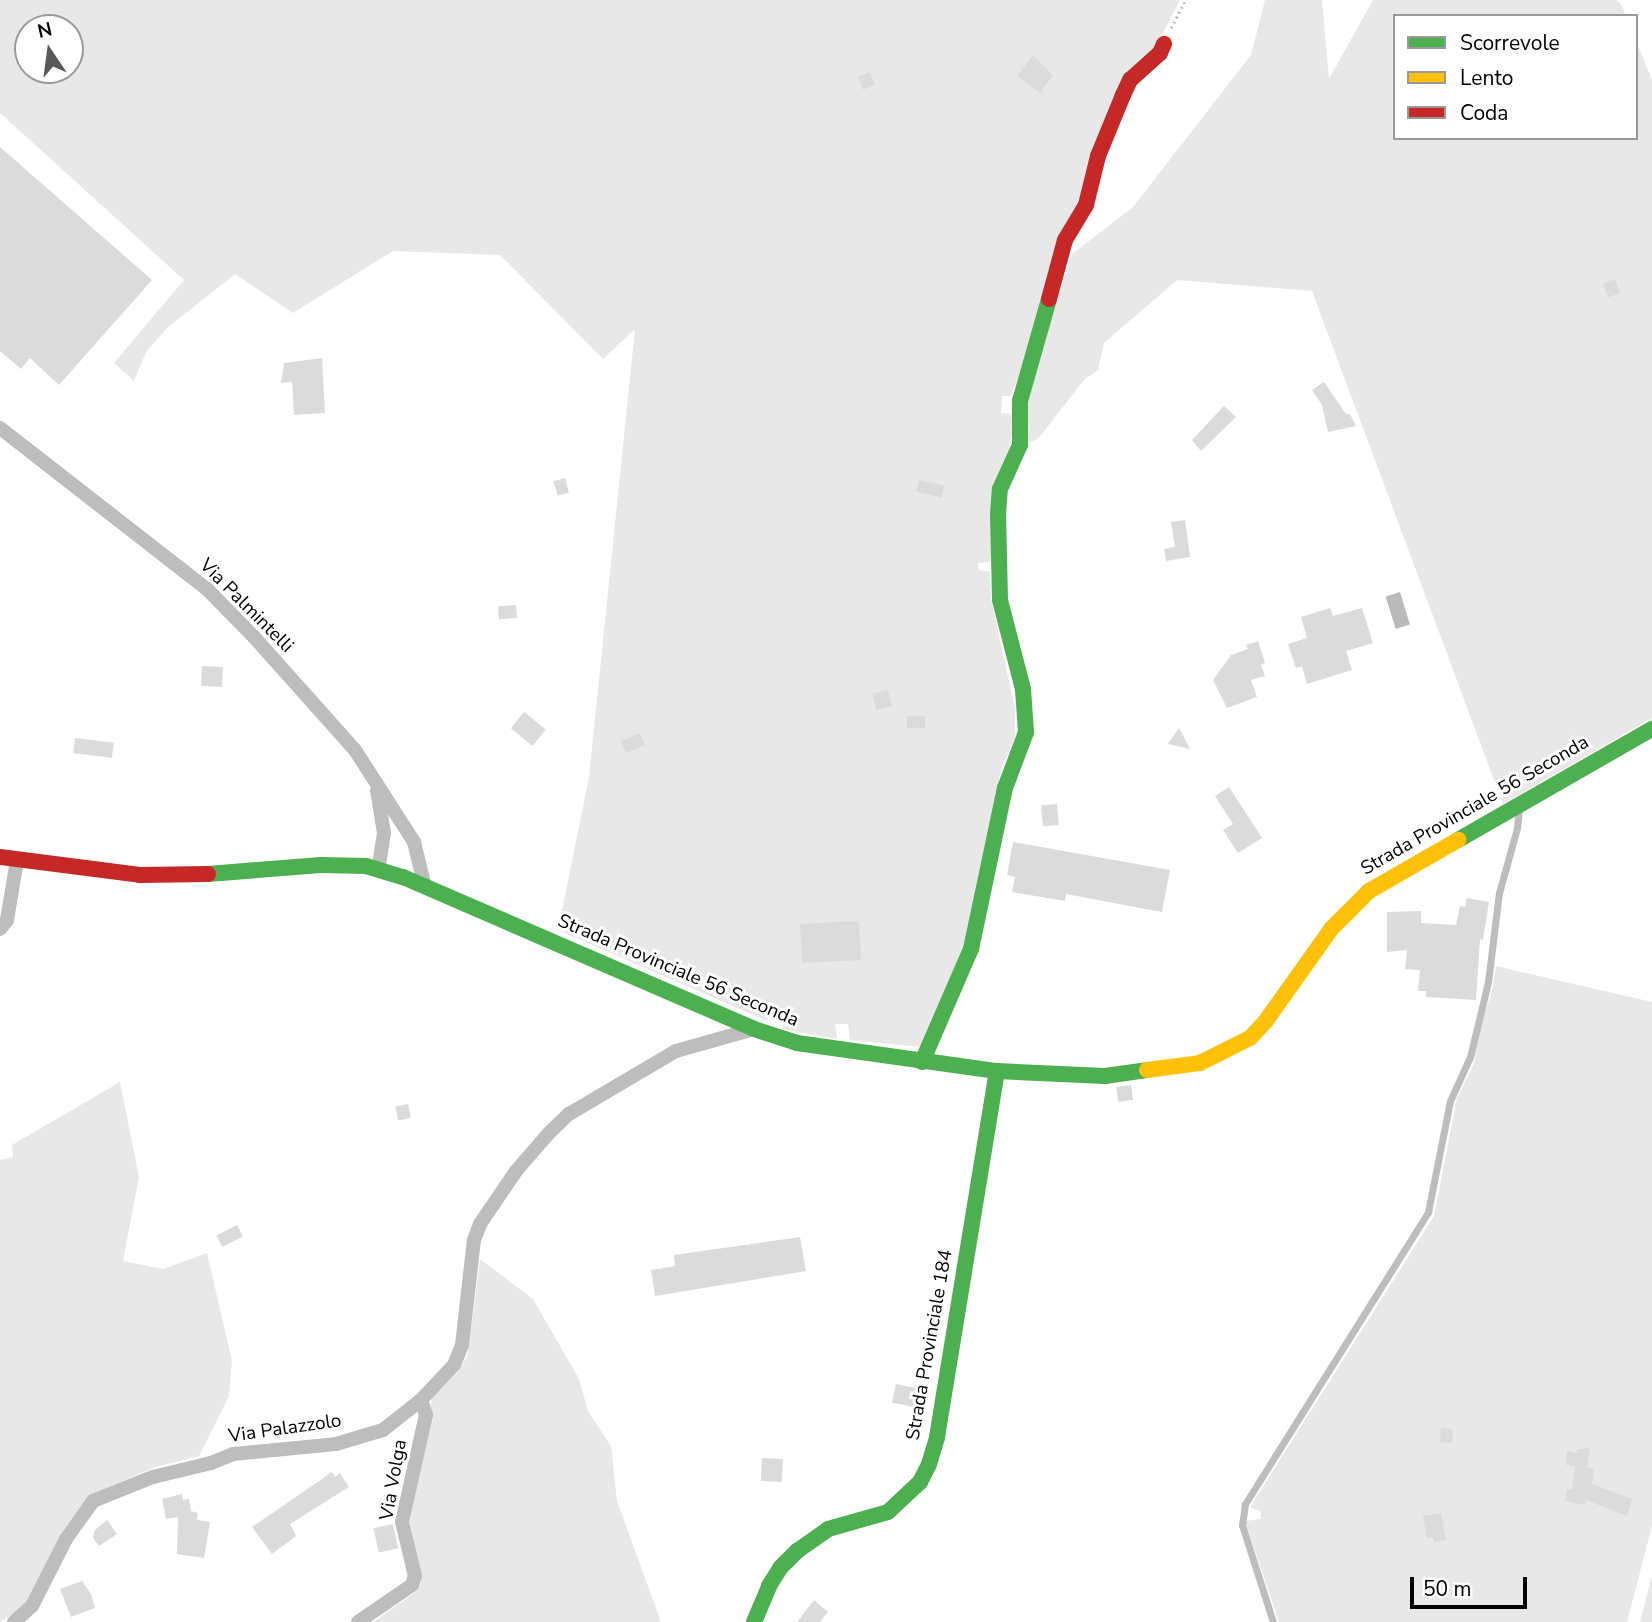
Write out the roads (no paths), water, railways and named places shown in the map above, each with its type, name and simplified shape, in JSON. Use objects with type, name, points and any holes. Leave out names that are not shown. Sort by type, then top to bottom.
[{"type":"street","points":[[922,1062],[971,949],[1005,788],[1026,732],[1023,689],[1000,600],[998,515],[1000,489],[1020,445],[1020,401],[1065,240],[1086,205],[1098,156],[1130,80],[1160,54],[1164,44]]},
{"type":"street","name":"Via Palmintelli","points":[[0,428],[207,589],[355,750],[414,842],[425,887]]},
{"type":"street","name":"Strada Provinciale 56 Seconda","points":[[8,858],[175,877],[321,865],[366,866],[425,887],[754,1029],[797,1043],[997,1071],[1105,1076],[1200,1063],[1250,1038],[1331,929],[1369,891],[1652,729]]},
{"type":"street","points":[[375,782],[384,833],[378,870]]},
{"type":"street","points":[[0,929],[7,920],[8,858]]},
{"type":"street","name":"Via Palazzolo","points":[[14,1622],[32,1606],[66,1539],[93,1501],[153,1477],[211,1463],[233,1454],[347,1441],[383,1430],[421,1400],[454,1365],[462,1345],[474,1240],[480,1224],[516,1171],[549,1133],[569,1114],[676,1051],[754,1029]]},
{"type":"street","name":"Strada Provinciale 184","points":[[754,1622],[781,1567],[797,1551],[828,1529],[888,1512],[920,1482],[929,1464],[937,1437],[997,1071]]},
{"type":"street","name":"Via Volga","points":[[358,1622],[412,1585],[415,1576],[402,1522],[426,1415],[421,1400]]},
{"type":"lane","points":[[1273,1622],[1241,1525],[1241,1515],[1252,1493],[1428,1212],[1450,1101],[1470,1057],[1489,982],[1499,893],[1517,828],[1519,806]]}]
